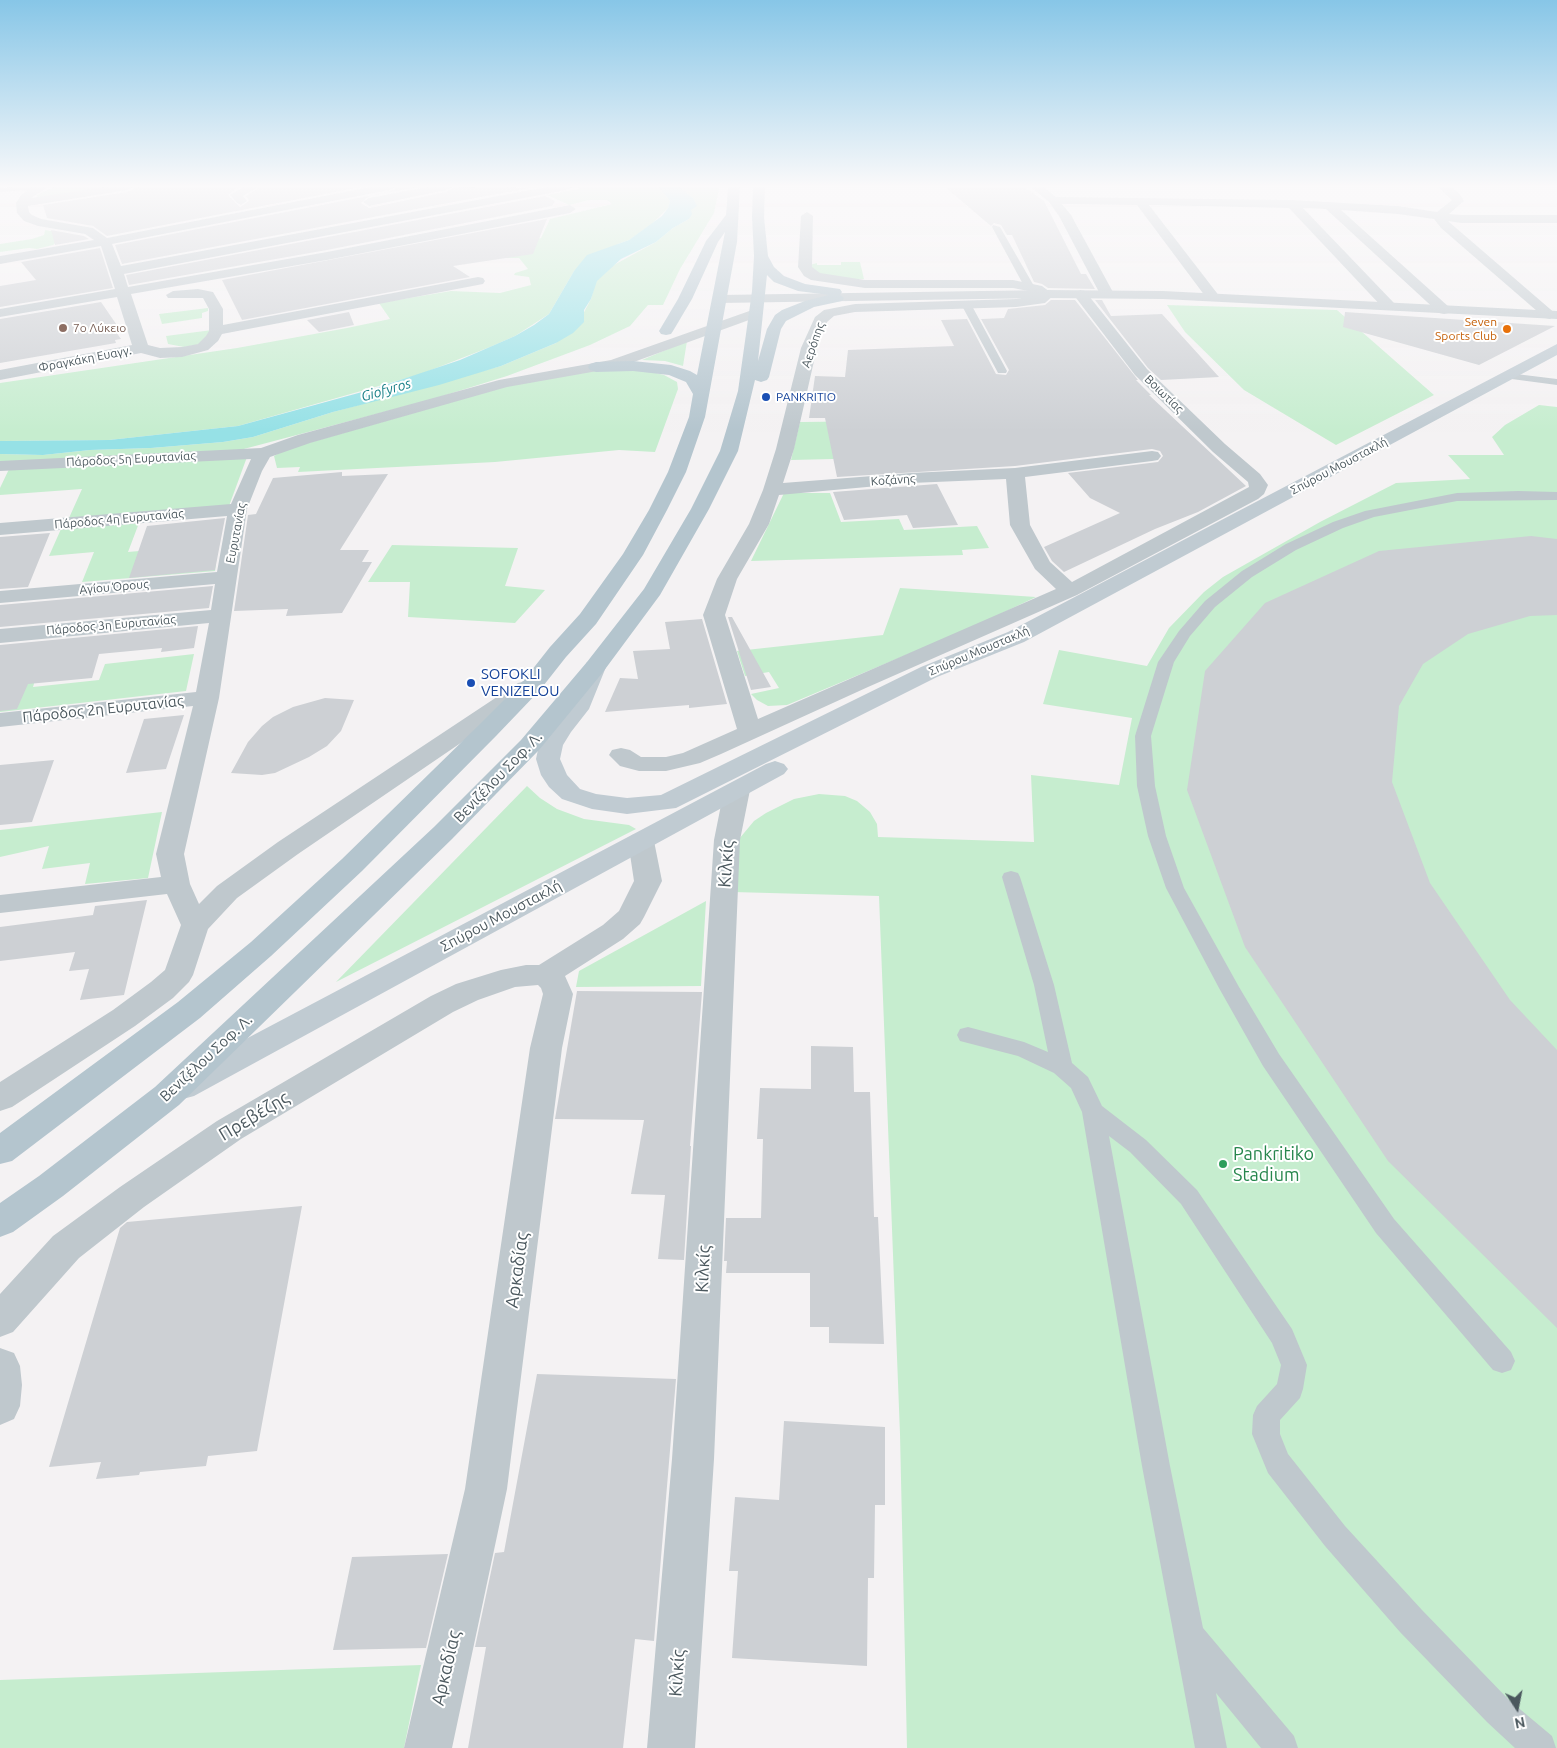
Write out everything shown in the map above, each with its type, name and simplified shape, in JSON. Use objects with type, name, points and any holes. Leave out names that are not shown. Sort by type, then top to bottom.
[{"type":"main road","points":[[666,331],[685,299],[699,269]]},
{"type":"main road","points":[[0,1151],[189,1010],[261,949],[352,865],[532,685],[558,652],[588,620],[633,555],[677,472],[697,417],[726,269]]},
{"type":"main road","name":"Βενιζέλου Σοφ. Λ.","points":[[0,1222],[51,1186],[166,1096],[450,826],[530,745],[595,667],[654,591],[700,510],[729,451],[746,391],[760,269]]},
{"type":"main road","points":[[768,269],[779,280],[803,288],[836,295]]},
{"type":"main road","points":[[746,391],[754,386],[762,375],[774,329],[780,318],[787,313],[836,295]]},
{"type":"main road","name":"Σπύρου Μουστακλή","points":[[166,1096],[835,736],[937,685],[1016,637],[1557,350]]},
{"type":"main road","points":[[596,367],[632,366],[671,370],[692,379],[701,393]]},
{"type":"main road","name":"Σπύρου Μουστακλή","points":[[595,667],[577,709],[560,729],[551,745],[548,759],[550,767],[558,782],[571,794],[601,803],[636,806],[663,803],[676,799],[929,672],[1016,637]]},
{"type":"street","points":[[116,271],[129,269]]},
{"type":"street","points":[[0,313],[125,297],[265,269]]},
{"type":"street","points":[[806,269],[816,277],[855,283],[990,282],[1029,286],[1047,294]]},
{"type":"street","points":[[1093,269],[1107,294]]},
{"type":"street","points":[[1191,269],[1212,297]]},
{"type":"street","points":[[1354,269],[1390,306]]},
{"type":"street","points":[[1398,269],[1444,310]]},
{"type":"street","points":[[1497,269],[1554,315]]},
{"type":"street","name":"Φραγκάκη Ευαγγ.","points":[[0,375],[141,348],[116,271]]},
{"type":"street","points":[[216,331],[478,281]]},
{"type":"street","points":[[125,297],[203,293],[208,295],[216,309],[216,331],[210,342],[195,350],[160,353],[141,348]]},
{"type":"street","name":"Αερόπης","points":[[750,732],[714,615],[727,579],[759,524],[772,490],[785,449],[809,348],[816,328],[824,316],[855,308],[1028,302],[1046,298],[1047,294]]},
{"type":"street","name":"Βοιωτίας","points":[[1080,294],[1141,372],[1219,448],[1254,478],[1259,485]]},
{"type":"street","points":[[263,452],[511,382],[630,360],[718,307],[757,301],[836,295],[1107,294],[1212,297],[1554,315]]},
{"type":"street","points":[[630,360],[630,353],[634,349],[666,331],[706,316],[718,307],[757,301]]},
{"type":"street","name":"Πάροδος 5η Ευρυτανίας","points":[[0,466],[263,452]]},
{"type":"street","name":"Ευρυτανίας","points":[[196,926],[176,884],[170,854],[207,698],[238,509],[253,471],[263,452]]},
{"type":"street","name":"Κοζάνης","points":[[772,490],[911,478],[1015,473],[1152,456]]},
{"type":"street","points":[[1015,473],[1020,525],[1042,564],[1070,591]]},
{"type":"street","name":"Σπύρου Μουστακλή","points":[[621,755],[628,761],[640,764],[666,764],[691,758],[1070,591],[1251,495],[1257,490],[1259,485]]},
{"type":"street","name":"Πάροδος 4η Ευρυτανίας","points":[[0,529],[238,509]]},
{"type":"street","name":"Αγίου Όρους","points":[[0,597],[228,577]]},
{"type":"street","name":"Πάροδος 3η Ευρυτανίας","points":[[0,636],[221,615]]},
{"type":"street","points":[[0,1098],[124,1018],[162,990],[178,975],[196,926],[227,892],[288,848],[532,685]]},
{"type":"street","name":"Πάροδος 2η Ευρυτανίας","points":[[0,720],[207,698]]},
{"type":"street","name":"Κιλκίς","points":[[671,1748],[693,1459],[726,840],[736,790]]},
{"type":"street","points":[[545,975],[599,941],[630,917],[648,881],[641,840]]},
{"type":"street","points":[[0,904],[176,884]]},
{"type":"street","name":"Πρεβέζης","points":[[0,1320],[66,1247],[132,1197],[229,1130],[442,1004],[467,992],[512,977],[545,975]]},
{"type":"street","name":"Αρκαδίας","points":[[428,1748],[486,1488],[546,1048],[558,994],[554,983],[545,975]]},
{"type":"street","points":[[0,1366],[2,1385],[0,1406]]},
{"type":"lane","points":[[1019,269],[1029,286]]},
{"type":"lane","points":[[966,304],[1002,371]]},
{"type":"lane","points":[[1508,376],[1557,382]]},
{"type":"lane","points":[[1502,1361],[1385,1226],[1271,1060],[1229,988],[1175,888],[1166,862],[1146,786],[1143,736],[1166,662],[1184,634],[1210,604],[1246,574],[1292,547],[1338,525],[1370,514],[1419,503],[1457,497],[1557,496]]},
{"type":"lane","points":[[1011,877],[1044,985],[1062,1067]]},
{"type":"lane","points":[[968,1035],[1024,1050],[1062,1067],[1080,1083],[1093,1112],[1156,1466],[1211,1748]]},
{"type":"lane","points":[[1093,1112],[1138,1146],[1189,1197],[1283,1337],[1294,1365],[1290,1388],[1268,1414],[1266,1434],[1278,1463],[1335,1536],[1411,1621],[1498,1711],[1540,1748]]},
{"type":"lane","points":[[1189,1636],[1282,1748]]},
{"type":"green space","points":[[528,269],[578,269],[574,271],[549,314],[515,336],[421,374],[238,426],[109,440],[0,441],[0,383],[237,348],[390,319],[379,303],[451,291],[500,293],[531,285],[529,277],[514,275]]},
{"type":"green space","points":[[609,269],[680,269],[663,305],[648,305],[630,326],[590,345],[507,376],[433,399],[240,450],[0,463],[0,454],[43,455],[90,450],[151,448],[223,442],[253,437],[333,412],[501,366],[556,343],[582,316],[591,299],[596,281]]},
{"type":"green space","points":[[812,269],[862,269],[864,279],[843,279],[816,274]]},
{"type":"green space","points":[[1167,305],[1337,310],[1434,395],[1336,445],[1244,390],[1185,332]]},
{"type":"green space","points":[[208,308],[208,311],[202,313],[202,318],[162,324],[159,314]]},
{"type":"green space","points":[[212,330],[204,342],[184,347],[168,344],[166,336]]},
{"type":"green space","points":[[687,341],[683,366],[665,361],[642,360]]},
{"type":"green space","points":[[597,370],[648,371],[664,375],[677,382],[678,389],[655,452],[619,450],[495,462],[298,472],[300,467],[277,468],[274,456],[287,449],[515,384]]},
{"type":"green space","name":"Pankritiko Stadium","points":[[1539,405],[1557,407],[1557,1748],[907,1748],[900,1434],[879,896],[733,892],[739,839],[754,821],[766,813],[794,799],[819,794],[845,796],[857,801],[870,812],[877,824],[878,837],[1034,842],[1031,775],[1119,785],[1132,718],[1043,704],[1059,650],[1147,666],[1169,628],[1204,592],[1223,577],[1320,522],[1396,483],[1470,479],[1448,455],[1504,455],[1492,437],[1505,425]]},
{"type":"green space","points":[[977,420],[999,455],[791,460],[800,422]]},
{"type":"green space","points":[[247,457],[229,506],[69,518],[82,489],[0,495],[0,488],[10,467]]},
{"type":"green space","points":[[784,493],[830,493],[841,522],[899,519],[904,530],[977,526],[989,548],[962,550],[963,555],[751,561]]},
{"type":"green space","points":[[139,523],[128,552],[218,544],[215,571],[82,582],[94,552],[49,556],[61,529]]},
{"type":"green space","points":[[392,545],[518,548],[505,586],[545,590],[515,623],[408,617],[410,582],[368,582]]},
{"type":"green space","points":[[900,588],[1036,597],[975,626],[787,705],[768,706],[751,694],[779,688],[769,672],[745,676],[737,651],[883,635]]},
{"type":"green space","points":[[194,654],[186,691],[0,712],[0,673],[38,670],[33,687],[99,680],[105,664]]},
{"type":"green space","points":[[527,786],[540,798],[557,809],[584,819],[629,825],[636,829],[336,982]]},
{"type":"green space","points":[[162,812],[148,878],[85,884],[90,863],[42,869],[49,846],[0,857],[0,830]]},
{"type":"green space","points":[[706,901],[701,986],[576,987],[579,971]]},
{"type":"green space","points":[[421,1665],[404,1748],[0,1748],[0,1680]]},
{"type":"water","name":"Giofyros","points":[[576,269],[611,269],[597,281],[591,299],[584,310],[584,322],[573,333],[556,343],[501,366],[439,385],[333,412],[253,437],[223,442],[151,448],[90,450],[43,455],[0,454],[0,441],[109,440],[238,426],[373,389],[460,360],[515,336],[534,325],[549,314]]},
{"type":"building","points":[[26,269],[107,269],[113,288],[0,307],[0,286],[36,280]]},
{"type":"building","points":[[160,269],[222,269],[129,285],[126,275]]},
{"type":"building","points":[[283,269],[457,269],[470,277],[242,320],[222,280]]},
{"type":"building","points":[[1028,269],[1078,269],[1081,274],[1086,274],[1095,289],[1048,288],[1034,282]]},
{"type":"building","points":[[1051,300],[1075,300],[1138,380],[1136,380],[1151,395],[1149,395],[1246,486],[1198,512],[1155,529],[1064,572],[1052,561],[1044,547],[1120,513],[1090,498],[1068,473],[1158,462],[1163,456],[1160,451],[1152,449],[1015,466],[837,477],[825,418],[809,418],[815,376],[845,377],[848,350],[954,346],[941,320],[967,319],[996,374],[1006,375],[1009,370],[981,319],[1004,318],[1008,309],[1045,305]]},
{"type":"building","points":[[1095,300],[1102,300],[1111,316],[1162,314],[1219,377],[1161,380],[1148,368]]},
{"type":"building","name":"7o Λύκειο","points":[[101,302],[121,331],[116,332],[121,339],[115,340],[116,343],[0,363],[0,319]]},
{"type":"building","points":[[349,312],[354,325],[319,332],[307,320]]},
{"type":"building","points":[[1345,312],[1555,326],[1479,365],[1343,327]]},
{"type":"building","points":[[342,472],[342,476],[388,474],[340,550],[369,550],[362,562],[372,562],[342,613],[286,616],[288,609],[234,611],[248,515],[256,514],[273,478]]},
{"type":"building","points":[[937,484],[958,525],[913,528],[907,515],[844,520],[833,492]]},
{"type":"building","points":[[225,518],[215,570],[129,578],[147,526]]},
{"type":"building","points":[[50,533],[28,587],[0,589],[0,537]]},
{"type":"building","points":[[1531,536],[1557,539],[1557,615],[1530,616],[1468,634],[1423,664],[1399,706],[1392,782],[1430,883],[1510,1000],[1557,1050],[1557,1328],[1388,1161],[1245,947],[1187,790],[1205,671],[1265,603],[1379,551]]},
{"type":"building","points":[[213,586],[209,608],[0,627],[0,605]]},
{"type":"building","points":[[728,617],[732,617],[771,687],[751,690]]},
{"type":"building","points":[[702,619],[727,704],[689,708],[689,705],[605,712],[620,678],[638,679],[633,651],[670,649],[665,622]]},
{"type":"building","points":[[198,626],[194,648],[161,652],[162,648],[99,654],[92,678],[28,684],[17,709],[0,711],[0,645]]},
{"type":"building","points":[[325,698],[354,700],[341,731],[327,746],[275,773],[262,775],[231,773],[248,742],[273,717],[293,707]]},
{"type":"building","points":[[184,715],[166,769],[126,773],[144,719]]},
{"type":"building","points":[[54,760],[32,822],[0,825],[0,765]]},
{"type":"building","points":[[147,900],[124,995],[80,1000],[89,969],[69,971],[75,952],[0,961],[0,927],[93,915],[95,906]]},
{"type":"building","points":[[577,991],[702,992],[690,1146],[684,1260],[658,1259],[665,1195],[631,1194],[644,1120],[555,1119]]},
{"type":"building","points":[[811,1046],[853,1047],[854,1092],[870,1092],[874,1217],[878,1217],[884,1344],[829,1343],[829,1327],[810,1327],[810,1273],[726,1273],[727,1261],[724,1261],[726,1218],[761,1218],[763,1139],[757,1139],[760,1088],[811,1089]]},
{"type":"building","points":[[302,1206],[257,1451],[208,1456],[206,1466],[140,1472],[139,1475],[96,1479],[101,1462],[49,1467],[120,1228],[127,1222]]},
{"type":"building","points":[[537,1374],[676,1379],[654,1641],[635,1639],[623,1748],[468,1748],[486,1647],[475,1647],[495,1553],[504,1552]]},
{"type":"building","points":[[784,1421],[885,1427],[885,1505],[875,1505],[874,1578],[868,1578],[867,1666],[732,1658],[738,1571],[729,1571],[735,1497],[779,1500]]},
{"type":"building","points":[[448,1554],[426,1648],[333,1650],[352,1557]]},
{"type":"place","name":"7o Λύκειο","points":[[63,328]]},
{"type":"place","name":"Seven Sports Club","points":[[1507,329]]},
{"type":"place","name":"PANKRITIO","points":[[766,397]]},
{"type":"place","name":"SOFOKLI VENIZELOU","points":[[471,683]]},
{"type":"place","name":"Pankritiko Stadium","points":[[1223,1164]]}]
